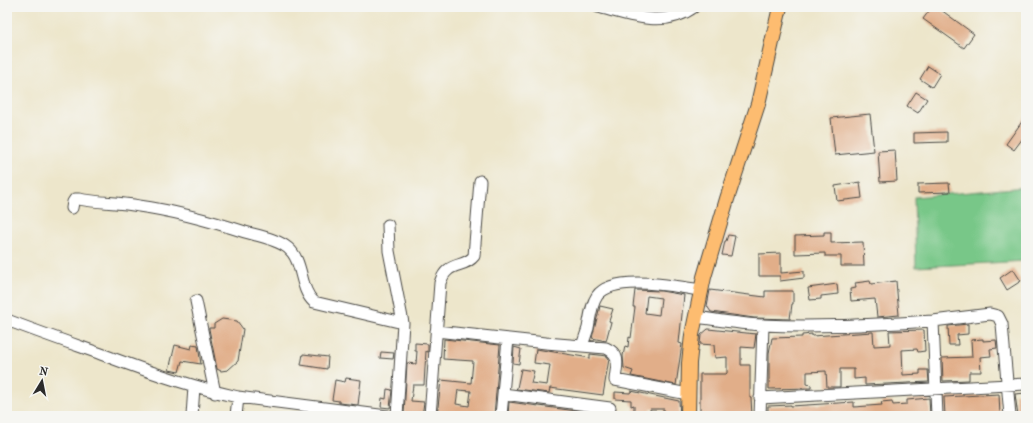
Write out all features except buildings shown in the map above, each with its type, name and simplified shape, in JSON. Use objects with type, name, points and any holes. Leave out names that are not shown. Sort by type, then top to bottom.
[{"type":"main road","points":[[688,416],[689,363],[701,290],[727,199],[758,104],[780,7]]},
{"type":"street","points":[[598,7],[658,20],[680,15],[694,7]]},
{"type":"street","points":[[430,416],[440,283],[442,276],[448,269],[469,261],[474,256],[480,181]]},
{"type":"street","points":[[72,208],[73,202],[79,199],[138,205],[188,216],[267,238],[284,245],[292,252],[299,266],[308,295],[314,302],[403,323]]},
{"type":"street","points":[[388,225],[389,251],[403,323],[397,416]]},
{"type":"street","points":[[582,346],[593,303],[598,294],[616,284],[654,284],[701,290]]},
{"type":"street","points":[[196,301],[216,392]]},
{"type":"street","points":[[696,317],[763,325],[840,326],[933,321],[990,314],[998,316],[1002,324],[1010,416]]},
{"type":"street","points":[[7,320],[128,365],[194,387],[307,411],[387,416]]},
{"type":"street","points":[[933,321],[937,416]]},
{"type":"street","points":[[760,416],[763,325]]},
{"type":"street","points":[[436,331],[606,348],[613,351],[617,358],[615,380],[688,394]]},
{"type":"street","points":[[501,416],[508,339]]},
{"type":"street","points":[[760,398],[936,390],[1026,384]]},
{"type":"street","points":[[192,416],[194,387]]},
{"type":"street","points":[[503,394],[610,408]]},
{"type":"street","points":[[236,416],[238,397]]},
{"type":"green space","points":[[1026,187],[1026,261],[916,267],[914,197]]}]
